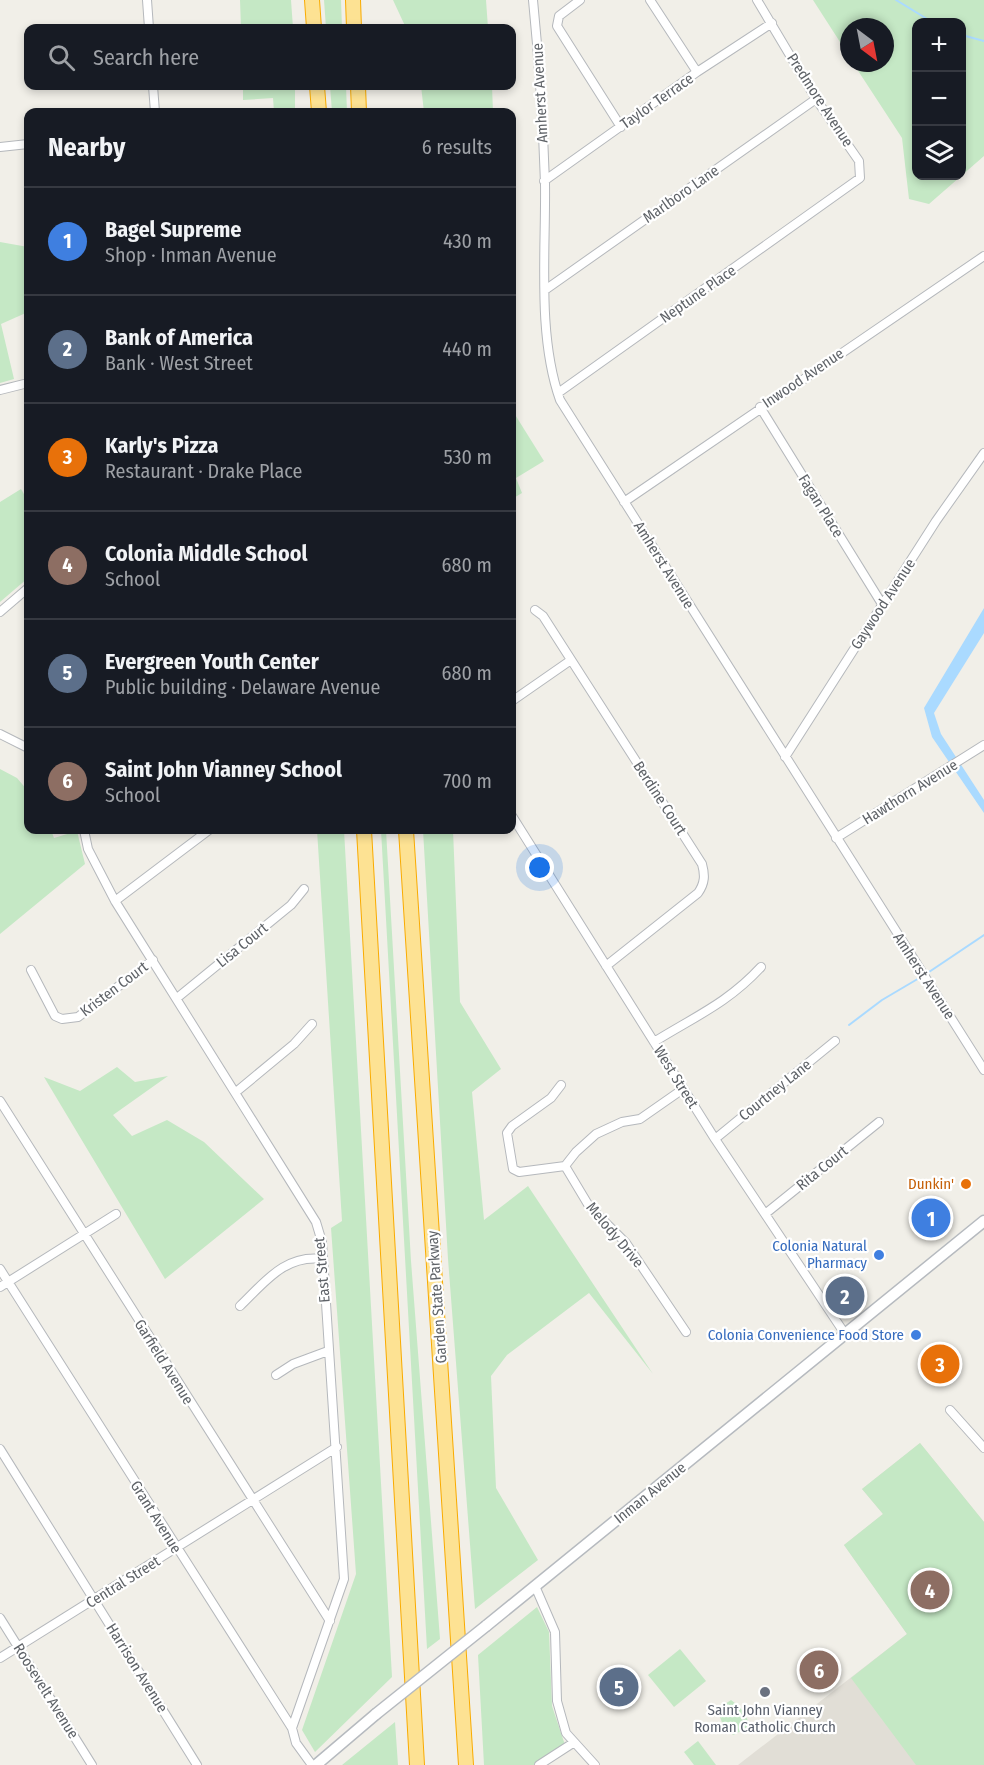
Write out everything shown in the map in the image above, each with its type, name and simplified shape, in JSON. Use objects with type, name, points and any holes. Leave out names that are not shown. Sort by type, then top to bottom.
[{"type":"highway","points":[[312,0],[314,24]]},
{"type":"highway","points":[[353,0],[354,24]]},
{"type":"highway","points":[[317,90],[319,108]]},
{"type":"highway","points":[[358,90],[359,108]]},
{"type":"highway","points":[[364,834],[417,1765]]},
{"type":"highway","name":"Garden State Parkway","points":[[406,834],[466,1765]]},
{"type":"main road","name":"Inman Avenue","points":[[314,1765],[984,1221]]},
{"type":"street","points":[[147,0],[149,24]]},
{"type":"street","name":"Amherst Avenue","points":[[534,0],[544,181],[545,290],[550,363],[558,393],[624,502],[984,1070]]},
{"type":"street","points":[[580,0],[563,12],[556,21],[558,32],[621,127]]},
{"type":"street","points":[[650,0],[697,72]]},
{"type":"street","name":"Predmore Avenue","points":[[757,0],[816,99],[860,161],[860,178],[838,195]]},
{"type":"street","name":"Taylor Terrace","points":[[544,181],[697,72],[772,23]]},
{"type":"street","points":[[153,90],[155,108]]},
{"type":"street","name":"Marlboro Lane","points":[[545,290],[816,99]]},
{"type":"street","points":[[0,147],[24,144]]},
{"type":"street","name":"Neptune Place","points":[[558,393],[838,195]]},
{"type":"street","name":"Inwood Avenue","points":[[624,502],[984,256]]},
{"type":"street","points":[[0,390],[24,384]]},
{"type":"street","name":"Fagan Place","points":[[760,408],[882,604]]},
{"type":"street","name":"Gaywood Avenue","points":[[785,757],[882,604],[984,453]]},
{"type":"street","points":[[0,612],[24,591]]},
{"type":"street","name":"Berdine Court","points":[[535,610],[543,616],[705,872],[698,892],[606,966]]},
{"type":"street","points":[[516,698],[571,660]]},
{"type":"street","points":[[0,734],[24,746]]},
{"type":"street","name":"Hawthorn Avenue","points":[[836,838],[984,746]]},
{"type":"street","name":"West Street","points":[[516,822],[715,1139],[845,1334]]},
{"type":"street","name":"East Street","points":[[86,834],[88,849],[115,901],[315,1222],[322,1242],[344,1579],[292,1728]]},
{"type":"street","points":[[115,901],[204,834]]},
{"type":"street","name":"Lisa Court","points":[[177,998],[291,905],[304,890]]},
{"type":"street","name":"Kristen Court","points":[[31,970],[55,1016],[70,1020],[78,1017],[153,960]]},
{"type":"street","points":[[654,1042],[716,1007],[740,990],[761,967]]},
{"type":"street","points":[[236,1092],[294,1044],[312,1024]]},
{"type":"street","name":"Courtney Lane","points":[[715,1139],[835,1041]]},
{"type":"street","points":[[561,1085],[551,1098],[512,1126],[507,1134],[513,1169],[519,1172],[565,1166],[576,1152],[596,1134],[622,1122],[640,1119],[683,1089]]},
{"type":"street","name":"Garfield Avenue","points":[[0,1101],[330,1621]]},
{"type":"street","name":"Rita Court","points":[[765,1214],[879,1122]]},
{"type":"street","name":"Melody Drive","points":[[565,1166],[589,1206],[626,1243],[686,1332]]},
{"type":"street","points":[[0,1287],[116,1214]]},
{"type":"street","points":[[240,1306],[273,1274],[290,1263],[300,1258],[323,1259]]},
{"type":"street","name":"Grant Avenue","points":[[0,1269],[292,1728],[296,1743],[314,1765]]},
{"type":"street","points":[[276,1375],[293,1364],[328,1351]]},
{"type":"street","points":[[950,1410],[984,1448]]},
{"type":"street","name":"Central Street","points":[[0,1658],[337,1447]]},
{"type":"street","name":"Harrison Avenue","points":[[0,1449],[197,1765]]},
{"type":"street","points":[[535,1586],[555,1632],[557,1701],[566,1732],[573,1743],[595,1765]]},
{"type":"street","name":"Roosevelt Avenue","points":[[0,1618],[92,1765]]},
{"type":"street","points":[[539,1765],[573,1743]]},
{"type":"shaded area","points":[[920,1443],[984,1522],[984,1765],[738,1765],[907,1634],[844,1545],[883,1514],[862,1489]]},
{"type":"green space","points":[[240,0],[291,0],[293,24],[241,24]]},
{"type":"green space","points":[[324,0],[341,0],[342,24],[326,24]]},
{"type":"green space","points":[[393,0],[486,0],[488,24],[404,24]]},
{"type":"green space","points":[[813,0],[984,0],[984,156],[966,172],[966,18],[912,18],[912,180],[956,180],[929,204],[909,199],[902,138],[859,72],[894,72],[894,18],[840,18],[840,42]]},
{"type":"green space","points":[[243,90],[295,90],[295,108],[274,108],[273,98],[243,100]]},
{"type":"green space","points":[[330,90],[346,90],[347,108],[332,108]]},
{"type":"green space","points":[[421,90],[492,90],[493,108],[424,108]]},
{"type":"green space","points":[[0,242],[24,246],[24,314],[1,324],[14,379],[0,383]]},
{"type":"green space","points":[[516,416],[544,461],[516,478]]},
{"type":"green space","points":[[516,478],[522,493],[516,497]]},
{"type":"green space","points":[[21,489],[24,494],[24,581],[0,602],[0,502]]},
{"type":"green space","points":[[0,769],[17,778],[24,786],[24,834],[52,834],[54,838],[78,834],[85,864],[0,934]]},
{"type":"green space","points":[[317,834],[344,834],[392,1677],[315,1752],[302,1730],[356,1574],[331,1228],[342,1221]]},
{"type":"green space","points":[[381,834],[386,834],[411,1261],[440,1639],[427,1649]]},
{"type":"green space","points":[[423,834],[453,834],[460,1002],[501,1069],[472,1092],[484,1220],[528,1186],[653,1374],[589,1293],[507,1355],[491,1376],[496,1488],[538,1560],[475,1609],[448,1259]]},
{"type":"green space","points":[[117,1067],[135,1082],[168,1076],[113,1115],[132,1136],[167,1120],[204,1142],[264,1199],[165,1279],[44,1077],[80,1091]]},
{"type":"green space","points":[[920,1443],[984,1522],[984,1765],[916,1765],[851,1678],[907,1634],[844,1545],[883,1514],[862,1489]]},
{"type":"green space","points":[[537,1607],[549,1632],[552,1706],[565,1745],[537,1765],[484,1765],[478,1655]]},
{"type":"green space","points":[[680,1649],[706,1681],[674,1707],[648,1675]]},
{"type":"green space","points":[[731,1700],[743,1711],[749,1726],[734,1735],[725,1731],[720,1717],[722,1706]]},
{"type":"green space","points":[[395,1722],[398,1765],[342,1765]]},
{"type":"green space","points":[[698,1741],[716,1765],[694,1765],[684,1752]]},
{"type":"water","points":[[984,608],[984,633],[934,713],[941,734],[984,800],[984,813],[932,737],[924,708]]},
{"type":"waterway","points":[[896,0],[925,18]]},
{"type":"waterway","points":[[966,36],[984,41]]},
{"type":"waterway","points":[[926,974],[984,935]]},
{"type":"waterway","points":[[849,1025],[882,1000],[921,977]]},
{"type":"place","name":"Dunkin'","points":[[966,1184]]},
{"type":"place","name":"Bagel Supreme","points":[[931,1218]]},
{"type":"place","name":"Colonia Natural Pharmacy","points":[[879,1255]]},
{"type":"place","name":"Bank of America","points":[[845,1296]]},
{"type":"place","name":"Colonia Convenience Food Store","points":[[916,1335]]},
{"type":"place","name":"Karly's Pizza","points":[[940,1364]]},
{"type":"place","name":"Colonia Middle School","points":[[930,1590]]},
{"type":"place","name":"Saint John Vianney School","points":[[819,1670]]},
{"type":"place","name":"Evergreen Youth Center","points":[[619,1687]]},
{"type":"place","name":"Saint John Vianney Roman Catholic Church","points":[[765,1692]]}]
